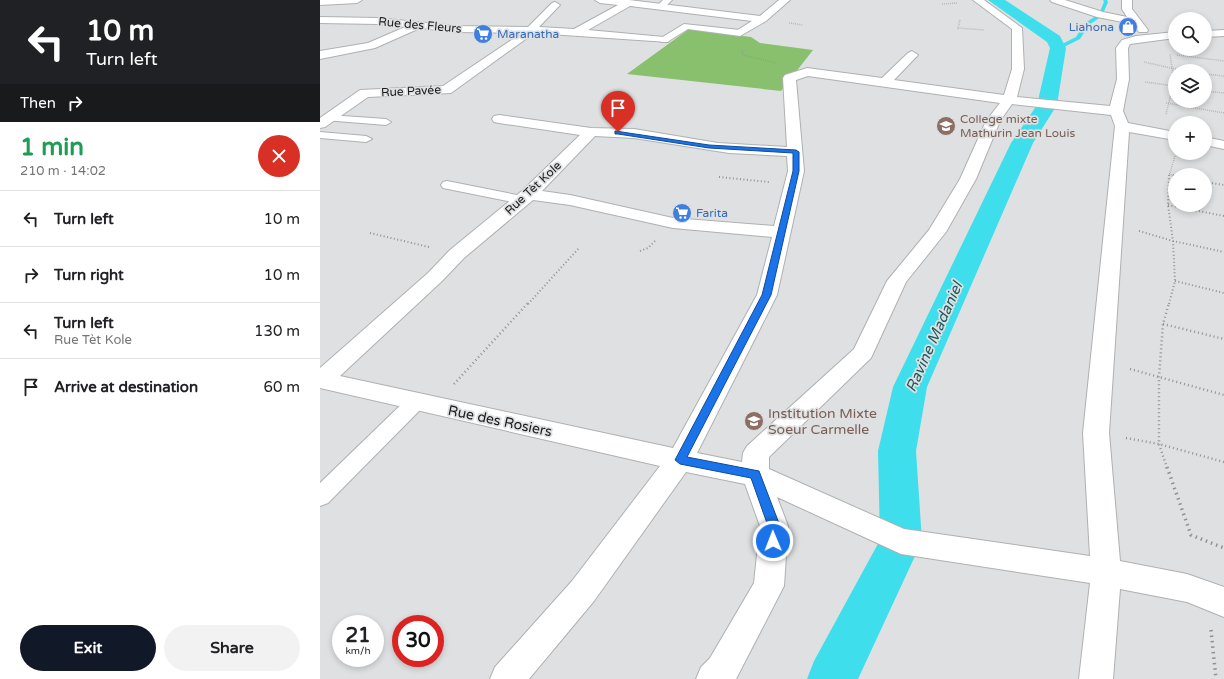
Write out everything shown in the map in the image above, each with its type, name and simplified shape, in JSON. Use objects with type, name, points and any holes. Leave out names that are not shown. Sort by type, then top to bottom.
[{"type":"street","points":[[320,2],[357,0]]},
{"type":"street","points":[[600,0],[629,3],[664,3],[762,19]]},
{"type":"street","points":[[740,33],[762,19],[785,0]]},
{"type":"street","points":[[713,679],[722,670],[769,586],[774,526],[755,474],[756,453],[863,353],[897,281],[937,232],[968,179],[993,121],[1010,98],[1018,69],[1016,28],[978,0]]},
{"type":"street","points":[[1055,0],[1101,15],[1135,21]]},
{"type":"street","points":[[1127,0],[1127,9],[1135,21],[1165,41]]},
{"type":"street","points":[[576,32],[629,3]]},
{"type":"street","name":"Rue Pavée","points":[[324,121],[365,94],[446,90],[525,36],[555,5]]},
{"type":"street","name":"Rue des Fleurs","points":[[320,20],[378,21],[456,29],[576,32],[664,40]]},
{"type":"street","points":[[320,55],[371,46],[419,25]]},
{"type":"street","points":[[1212,34],[1224,33]]},
{"type":"street","points":[[1096,679],[1106,572],[1096,433],[1114,223],[1119,119],[1123,79],[1122,48],[1126,42],[1165,41]]},
{"type":"street","points":[[885,82],[912,55]]},
{"type":"street","points":[[507,679],[583,591],[680,460],[767,295],[796,171],[796,152],[789,78],[807,72],[885,82],[963,95],[1010,98],[1119,119],[1168,134]]},
{"type":"street","points":[[499,119],[591,132],[606,131],[641,135],[709,146],[796,152]]},
{"type":"street","name":"Rue Tèt Kole","points":[[320,380],[435,277],[457,254],[526,197],[591,132]]},
{"type":"street","points":[[1212,142],[1224,145]]},
{"type":"street","points":[[526,197],[570,200],[673,223],[782,232]]},
{"type":"street","name":"Rue des Rosiers","points":[[320,380],[680,460],[755,474],[901,541],[1106,572],[1187,588],[1216,599]]},
{"type":"lane","points":[[664,40],[687,26],[740,33]]},
{"type":"lane","points":[[324,121],[386,122]]},
{"type":"lane","points":[[320,135],[366,139]]},
{"type":"lane","points":[[447,185],[526,197]]},
{"type":"lane","points":[[320,497],[424,404]]},
{"type":"path","points":[[740,33],[743,55],[807,72]]},
{"type":"path","points":[[1165,41],[1224,61]]},
{"type":"path","points":[[1165,41],[1171,64]]},
{"type":"path","points":[[1122,57],[1168,69]]},
{"type":"path","points":[[1212,75],[1224,76]]},
{"type":"path","points":[[1123,79],[1168,85]]},
{"type":"path","points":[[1212,92],[1224,93]]},
{"type":"path","points":[[1168,100],[1166,104],[1168,120]]},
{"type":"path","points":[[1166,104],[1224,113]]},
{"type":"path","points":[[719,177],[792,184]]},
{"type":"path","points":[[1212,183],[1224,185]]},
{"type":"path","points":[[1169,212],[1173,241],[1175,281],[1163,324],[1159,376],[1158,444],[1191,535],[1224,548]]},
{"type":"path","points":[[1204,212],[1224,216]]},
{"type":"path","points":[[1114,223],[1173,241],[1224,252]]},
{"type":"path","points":[[370,233],[457,254]]},
{"type":"path","points":[[424,404],[579,248]]},
{"type":"path","points":[[1175,281],[1224,293]]},
{"type":"path","points":[[1163,324],[1224,339]]},
{"type":"path","points":[[1102,361],[1224,394]]},
{"type":"path","points":[[1096,433],[1158,444],[1224,462]]},
{"type":"path","points":[[1216,599],[1216,679]]},
{"type":"green space","points":[[689,29],[751,37],[760,43],[813,50],[781,91],[627,74]]},
{"type":"waterway","name":"Ravine Madaniel","points":[[832,679],[901,541],[897,451],[910,387],[1022,143],[1047,105],[1058,48],[1054,39],[995,0]]},
{"type":"waterway","name":"Ravine Madaniel","points":[[1058,48],[1078,38],[1087,24],[1101,15],[1106,2],[1105,0]]},
{"type":"place","name":"Liahona","points":[[1128,27]]},
{"type":"place","name":"Maranatha","points":[[483,34]]},
{"type":"place","name":"College mixte Mathurin Jean Louis","points":[[946,126]]},
{"type":"place","name":"Farita","points":[[682,213]]},
{"type":"place","name":"Institution Mixte Soeur Carmelle","points":[[754,421]]},
{"type":"route","points":[[618,132],[709,146],[796,152],[796,171],[767,295],[680,460],[755,474],[774,526],[773,541]]}]
